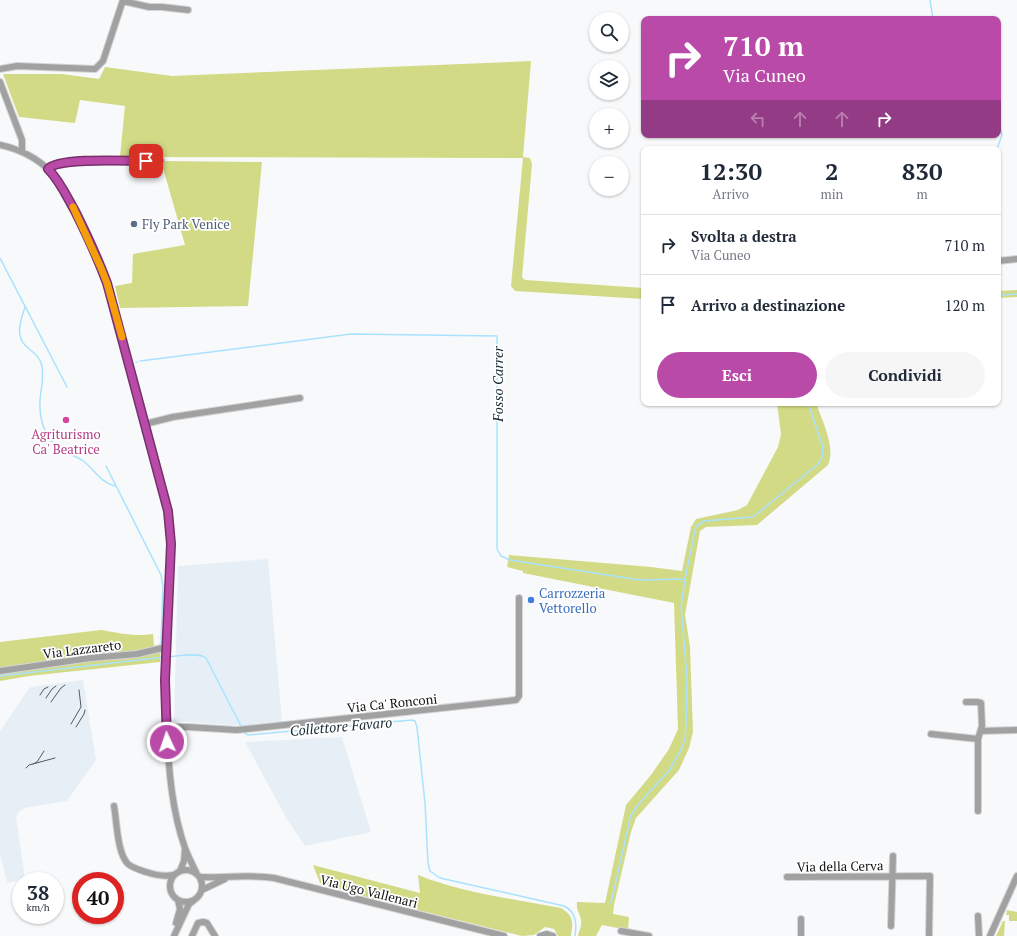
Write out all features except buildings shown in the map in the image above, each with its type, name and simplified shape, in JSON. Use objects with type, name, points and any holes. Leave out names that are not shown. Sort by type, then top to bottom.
[{"type":"street","points":[[0,69],[18,66],[95,69],[103,61],[123,1],[149,7],[188,10]]},
{"type":"street","points":[[0,82],[22,140],[22,152]]},
{"type":"street","points":[[0,145],[22,152],[48,169],[68,197],[101,268],[115,310],[166,500],[170,521],[171,544],[166,664],[168,758],[172,796],[185,847],[202,882],[202,890],[197,898],[189,904],[174,936]]},
{"type":"street","points":[[48,169],[52,166],[72,161],[161,161]]},
{"type":"street","points":[[1001,261],[1017,259]]},
{"type":"street","points":[[145,424],[173,417],[300,398]]},
{"type":"street","name":"Via Ca' Ronconi","points":[[167,727],[245,730],[516,700],[519,696],[519,598]]},
{"type":"street","name":"Via Lazzareto","points":[[0,671],[90,658],[137,654],[167,648]]},
{"type":"street","points":[[966,702],[981,703],[982,726],[978,739],[978,811]]},
{"type":"street","points":[[981,731],[1017,730]]},
{"type":"street","points":[[931,734],[978,739]]},
{"type":"street","points":[[114,806],[121,851],[124,859],[130,866],[135,868],[153,874],[173,876]]},
{"type":"street","points":[[180,871],[184,861],[185,847]]},
{"type":"street","name":"Via della Cerva","points":[[891,926],[893,856]]},
{"type":"street","points":[[170,888],[173,876],[180,871],[188,869],[198,875]]},
{"type":"street","points":[[153,874],[168,883],[174,896],[178,900],[183,902],[193,901]]},
{"type":"street","name":"Via Ugo Vallenari","points":[[198,875],[274,878],[504,936]]},
{"type":"street","name":"Via della Cerva","points":[[787,877],[930,876],[929,936]]},
{"type":"street","points":[[990,936],[1017,876]]},
{"type":"street","name":"Via Ugo Vallenari","points":[[202,890],[228,877]]},
{"type":"street","points":[[170,936],[180,913],[178,900]]},
{"type":"street","points":[[978,916],[979,936]]},
{"type":"street","points":[[801,918],[801,936]]},
{"type":"street","points":[[192,936],[198,924],[203,922],[207,923],[216,936]]},
{"type":"street","points":[[620,931],[649,936]]},
{"type":"street","points":[[540,936],[547,934],[553,936]]},
{"type":"shaded area","points":[[268,559],[282,722],[246,726],[174,721],[178,566]]},
{"type":"shaded area","points":[[83,680],[96,760],[67,801],[25,808],[17,814],[16,817],[24,872],[12,872],[12,882],[7,883],[0,855],[0,731],[30,687]]},
{"type":"shaded area","points":[[342,737],[371,832],[305,846],[288,821],[245,742]]},
{"type":"green space","points":[[531,61],[523,157],[530,158],[532,164],[522,277],[525,280],[641,288],[641,299],[515,291],[511,286],[523,158],[120,157],[125,106],[80,100],[75,123],[19,117],[3,74],[62,74],[99,79],[105,67],[172,76]]},
{"type":"green space","points":[[161,161],[262,162],[248,306],[120,308],[115,286],[132,283],[133,254],[185,245]]},
{"type":"green space","points":[[1017,290],[1017,297],[1001,298],[1001,291]]},
{"type":"green space","points":[[777,406],[817,406],[829,442],[830,458],[828,465],[757,525],[706,527],[700,531],[685,615],[690,647],[693,732],[689,748],[679,770],[636,818],[631,832],[613,914],[629,917],[628,930],[602,925],[596,936],[578,936],[581,922],[577,902],[605,903],[626,805],[651,775],[669,749],[678,729],[674,603],[523,573],[523,571],[507,567],[509,555],[682,571],[691,527],[696,519],[738,510],[747,505],[778,447],[781,434]]},
{"type":"green space","points":[[101,630],[133,635],[153,634],[154,646],[161,644],[160,662],[29,676],[0,681],[0,642]]},
{"type":"green space","points":[[313,865],[420,893],[418,875],[470,891],[561,908],[572,920],[571,936],[558,936],[554,929],[545,927],[534,935],[522,936],[374,899],[320,883]]},
{"type":"green space","points":[[1007,910],[1017,912],[1017,921],[1009,921],[1009,915],[1006,915]]},
{"type":"green space","points":[[1003,921],[1005,921],[1004,936],[996,936]]},
{"type":"waterway","points":[[930,0],[933,16]]},
{"type":"waterway","points":[[1001,131],[1001,138]]},
{"type":"waterway","points":[[998,146],[1001,138]]},
{"type":"waterway","points":[[0,258],[67,387]]},
{"type":"waterway","points":[[1001,295],[1017,294]]},
{"type":"waterway","points":[[25,307],[20,327],[20,337],[25,345],[38,357],[42,366],[43,379],[40,414],[46,433],[60,449],[82,460],[105,482],[115,486]]},
{"type":"waterway","name":"Fosso Carrer","points":[[140,361],[351,334],[497,336],[497,549],[501,556],[510,560],[640,580],[685,579]]},
{"type":"waterway","points":[[611,903],[631,815],[670,769],[681,750],[685,739],[687,677],[681,606],[696,526],[704,521],[753,517],[818,464],[822,457],[823,447],[809,406]]},
{"type":"waterway","points":[[106,466],[161,575],[163,586],[161,644]]},
{"type":"waterway","name":"Collettore Favaro","points":[[168,657],[198,655],[206,658],[242,728]]},
{"type":"waterway","name":"Collettore Favaro","points":[[0,676],[164,657]]},
{"type":"waterway","name":"Collettore Favaro","points":[[243,732],[249,735],[412,720],[415,721],[417,727],[425,803],[428,863],[430,871],[440,878],[564,906],[571,911],[575,918],[575,936]]},
{"type":"tram line","points":[[51,702],[65,685]]},
{"type":"tram line","points":[[46,698],[56,686]]},
{"type":"tram line","points":[[40,695],[44,689],[48,687]]},
{"type":"tram line","points":[[71,724],[81,707],[79,690]]},
{"type":"tram line","points":[[76,727],[85,710]]},
{"type":"tram line","points":[[33,764],[37,762],[44,751]]},
{"type":"tram line","points":[[26,768],[29,765],[55,758]]},
{"type":"slow traffic","points":[[73,207],[95,253],[107,283],[122,337]]},
{"type":"place","name":"Fly Park Venice","points":[[134,224]]},
{"type":"place","name":"Agriturismo Ca' Beatrice","points":[[66,420]]},
{"type":"place","name":"Carrozzeria Vettorello","points":[[531,600]]},
{"type":"route","points":[[146,161],[72,161],[50,166],[48,169],[68,197],[95,253],[107,283],[168,511],[171,544],[165,680],[167,742]]}]
